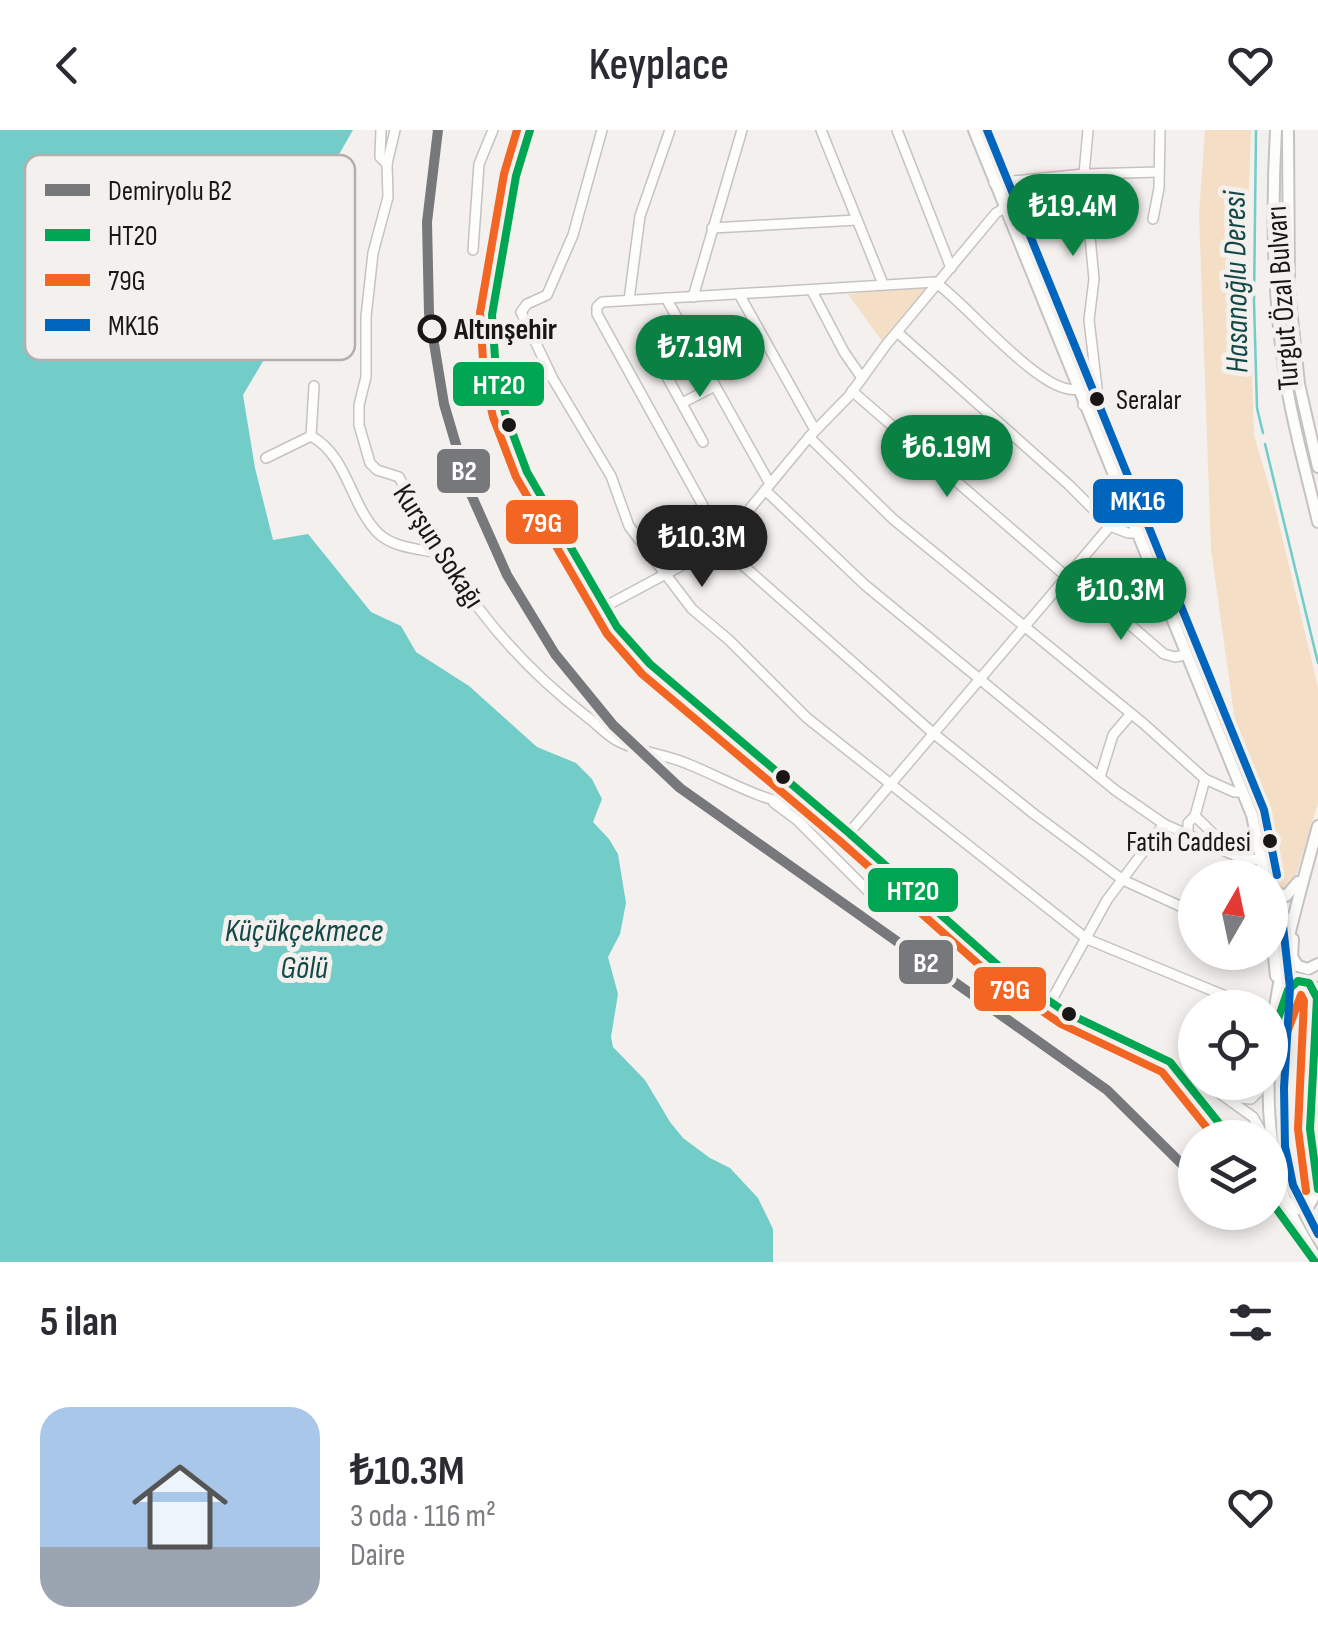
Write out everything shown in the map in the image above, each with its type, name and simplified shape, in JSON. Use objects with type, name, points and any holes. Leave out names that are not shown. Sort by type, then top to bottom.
[{"type":"main road","points":[[974,130],[1252,816],[1263,860]]},
{"type":"main road","name":"Turgut Özal Bulvarı","points":[[1276,130],[1280,335],[1288,396],[1318,522]]},
{"type":"main road","name":"Turgut Özal Bulvarı","points":[[1288,130],[1286,185],[1292,322],[1300,384],[1318,467]]},
{"type":"main road","points":[[1278,988],[1298,894],[1318,826]]},
{"type":"main road","points":[[1288,894],[1306,866],[1318,836]]},
{"type":"main road","points":[[1298,894],[1292,957],[1302,968],[1318,964]]},
{"type":"main road","points":[[1276,970],[1278,988]]},
{"type":"main road","points":[[1288,992],[1292,983],[1310,983],[1317,998],[1310,1129],[1313,1198],[1307,1209],[1293,1209],[1288,1201]]},
{"type":"main road","points":[[1314,1067],[1318,1042]]},
{"type":"main road","points":[[1313,1170],[1318,1189]]},
{"type":"main road","points":[[1288,1204],[1316,1262]]},
{"type":"street","name":"Kurşun Sokağı","points":[[381,130],[380,157],[388,164]]},
{"type":"street","name":"Kurşun Sokağı","points":[[395,130],[388,164],[388,197],[373,253],[366,317],[366,377],[359,405],[359,425],[370,463],[377,470],[399,478],[439,554],[502,639],[564,699],[618,741],[690,764],[772,802],[802,807],[810,800]]},
{"type":"street","points":[[474,250],[478,164],[493,130]]},
{"type":"street","points":[[530,130],[516,176],[492,314],[496,372],[505,413],[527,472],[604,607],[638,652],[1002,969],[1050,1003],[1178,1067]]},
{"type":"street","points":[[602,130],[573,235],[547,294],[527,304],[521,312],[553,379],[611,476],[629,526],[692,609],[729,640],[773,687],[1004,876],[1087,939],[1209,990]]},
{"type":"street","points":[[629,300],[640,216],[670,130]]},
{"type":"street","points":[[693,296],[742,130]]},
{"type":"street","points":[[821,130],[884,284]]},
{"type":"street","points":[[897,130],[951,268]]},
{"type":"street","points":[[1084,406],[1092,400],[1096,388],[1089,320],[1094,279],[1084,174],[1088,130]]},
{"type":"street","points":[[1153,220],[1160,172],[1160,130]]},
{"type":"street","points":[[994,183],[1084,174],[1160,172]]},
{"type":"street","points":[[604,607],[722,544],[996,212],[1004,208]]},
{"type":"street","points":[[712,228],[857,220]]},
{"type":"street","points":[[1077,389],[1064,390],[1020,360],[938,283],[629,300],[602,302],[597,307],[634,386],[672,445],[722,544],[933,733],[1123,880],[1178,905]]},
{"type":"street","points":[[812,291],[862,378]]},
{"type":"street","points":[[739,294],[812,433],[893,519],[1204,779],[1242,792]]},
{"type":"street","points":[[666,298],[767,487],[865,585],[1100,777],[1164,824],[1236,856],[1258,860]]},
{"type":"street","points":[[657,344],[682,328]]},
{"type":"street","points":[[897,332],[1110,526],[1140,533]]},
{"type":"street","points":[[697,354],[666,375],[704,442]]},
{"type":"street","points":[[311,436],[314,386]]},
{"type":"street","points":[[682,403],[715,386]]},
{"type":"street","points":[[852,391],[1164,654],[1185,655]]},
{"type":"street","points":[[311,436],[327,445],[378,533],[395,544],[439,554]]},
{"type":"street","points":[[266,458],[311,436]]},
{"type":"street","points":[[849,833],[1110,526]]},
{"type":"street","points":[[1100,777],[1113,736],[1130,714]]},
{"type":"street","points":[[1188,834],[1204,779]]},
{"type":"street","points":[[772,802],[797,820],[868,891]]},
{"type":"street","points":[[1194,816],[1236,856]]},
{"type":"street","points":[[1050,1003],[1095,920],[1164,824]]},
{"type":"street","points":[[1170,1062],[1216,1120]]},
{"type":"street","points":[[1231,1100],[1255,1120]]},
{"type":"street","points":[[1288,1224],[1316,1262]]},
{"type":"shaded area","points":[[1205,130],[1251,130],[1248,219],[1254,435],[1318,687],[1318,803],[1294,882],[1288,888],[1288,860],[1268,860],[1254,799],[1243,779],[1211,549],[1199,214]]},
{"type":"shaded area","points":[[925,289],[882,341],[848,294]]},
{"type":"water","name":"Küçükçekmece Gölü","points":[[0,130],[353,130],[339,155],[25,155],[25,360],[264,360],[243,395],[255,468],[273,540],[308,534],[371,612],[401,626],[416,652],[469,686],[537,747],[576,763],[592,779],[602,799],[593,822],[618,854],[626,903],[620,934],[608,957],[618,994],[613,1047],[645,1080],[683,1138],[730,1168],[758,1198],[773,1229],[773,1262],[0,1262]]},
{"type":"waterway","name":"Hasanoğlu Deresi","points":[[1256,130],[1254,302],[1257,408],[1263,433]]},
{"type":"waterway","name":"Hasanoğlu Deresi","points":[[1265,444],[1318,663]]},
{"type":"rail line","name":"B2","points":[[438,130],[427,222],[429,313],[444,404],[470,492],[507,575],[555,654],[613,725],[680,788],[1107,1090],[1178,1160]]},
{"type":"transit line","name":"79G","points":[[517,130],[504,174],[480,313],[484,375],[493,417],[516,477],[607,634],[642,674],[994,978],[1061,1024],[1162,1072],[1201,1120]]},
{"type":"transit line","name":"HT20","points":[[530,130],[516,176],[492,315],[496,372],[505,413],[527,472],[617,627],[650,664],[1002,969],[1067,1013],[1170,1062],[1217,1120]]},
{"type":"transit line","name":"MK16","points":[[987,130],[1264,810],[1274,860]]},
{"type":"transit line","name":"MK16","points":[[1288,970],[1285,1146],[1293,1185],[1318,1234]]},
{"type":"transit line","name":"HT20","points":[[1288,990],[1298,981],[1309,983],[1317,998],[1310,1129],[1318,1189]]},
{"type":"transit line","name":"79G","points":[[1288,1030],[1301,995],[1304,1001],[1298,1129],[1306,1191]]},
{"type":"transit line","name":"HT20","points":[[1288,1225],[1315,1262]]},
{"type":"place","name":"Altınşehir","points":[[432,329]]},
{"type":"place","name":"Seralar","points":[[1097,399]]},
{"type":"place","name":"Fatih Caddesi","points":[[1270,841]]}]
